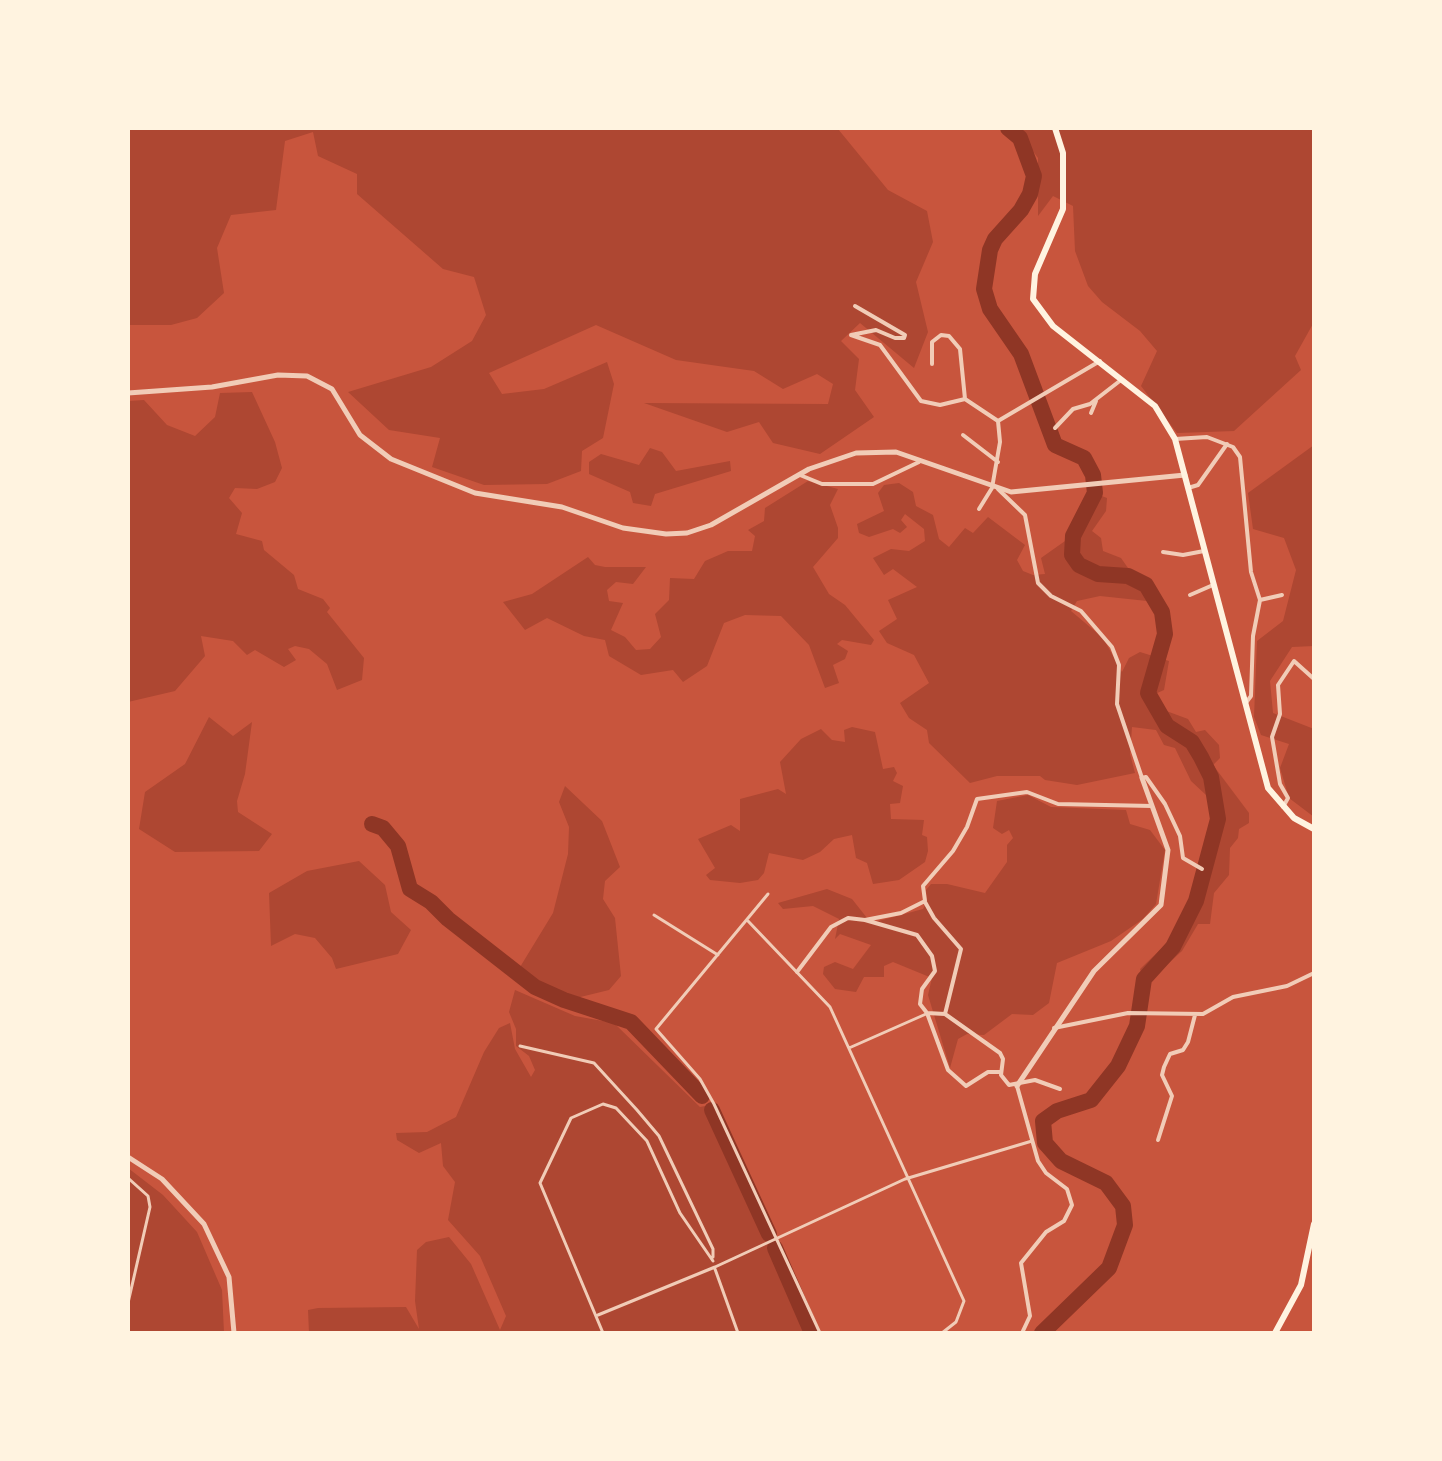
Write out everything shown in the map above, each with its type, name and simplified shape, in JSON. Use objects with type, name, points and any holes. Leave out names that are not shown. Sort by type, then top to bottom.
[{"type":"main road","points":[[1055,128],[1063,153],[1063,209],[1035,274],[1032,293],[1037,308],[1053,326],[1155,406],[1175,439],[1268,788],[1283,807],[1314,829]]},
{"type":"main road","points":[[1275,1333],[1301,1285],[1314,1224]]},
{"type":"street","points":[[855,306],[905,335],[904,338],[895,338],[876,330],[851,335],[880,345],[921,401],[940,405],[965,399],[998,421]]},
{"type":"street","points":[[932,364],[932,342],[941,335],[949,336],[960,349],[965,399]]},
{"type":"street","points":[[998,421],[1101,361]]},
{"type":"street","points":[[128,393],[212,387],[278,375],[307,376],[332,389],[368,445],[391,459],[475,493],[562,507],[638,532],[676,534],[699,529],[799,474],[856,453],[896,452],[995,488],[1025,493],[1185,475]]},
{"type":"street","points":[[1055,428],[1073,409],[1097,399],[1123,379]]},
{"type":"street","points":[[1091,413],[1097,399]]},
{"type":"street","points":[[979,509],[995,488],[998,421]]},
{"type":"street","points":[[963,435],[998,462]]},
{"type":"street","points":[[1175,439],[1207,437],[1227,444],[1238,451],[1240,457],[1251,572],[1260,600],[1253,636],[1251,696],[1245,704]]},
{"type":"street","points":[[1188,488],[1198,485],[1227,444]]},
{"type":"street","points":[[799,474],[822,484],[873,484],[919,462]]},
{"type":"street","points":[[995,488],[1025,515],[1038,583],[1051,596],[1081,611],[1112,647],[1119,665],[1117,704],[1168,850],[1161,905],[1107,956],[1054,1028],[1017,1086],[1041,1168],[1067,1189],[1072,1205],[1064,1221],[1046,1232],[1021,1263],[1030,1316],[1022,1333]]},
{"type":"street","points":[[1163,552],[1183,555],[1204,551]]},
{"type":"street","points":[[1190,595],[1213,585]]},
{"type":"street","points":[[1260,600],[1282,595]]},
{"type":"street","points":[[1283,807],[1288,798],[1280,784],[1272,737],[1280,714],[1278,685],[1294,661],[1314,679]]},
{"type":"street","points":[[1142,778],[1146,777],[1165,804],[1180,836],[1183,858],[1202,869]]},
{"type":"street","points":[[945,1014],[961,949],[934,918],[922,894],[926,880],[953,851],[967,827],[977,799],[1027,792],[1068,805],[1152,806]]},
{"type":"street","points":[[768,894],[656,1029],[700,1079],[714,1104],[820,1333]]},
{"type":"street","points":[[865,920],[901,913],[925,901]]},
{"type":"street","points":[[654,915],[718,955]]},
{"type":"street","points":[[797,972],[831,927],[848,918],[865,920],[920,937],[935,966],[920,998],[948,1070],[960,1084],[966,1086],[988,1072],[1001,1072]]},
{"type":"street","points":[[748,921],[825,998],[849,1048],[964,1301],[956,1322],[942,1333]]},
{"type":"street","points":[[1054,1028],[1128,1013],[1195,1015],[1212,1010],[1233,997],[1287,986],[1314,973]]},
{"type":"street","points":[[849,1048],[927,1013],[945,1014],[1000,1053],[1004,1082],[1017,1086],[1035,1080],[1060,1089]]},
{"type":"street","points":[[1158,1140],[1172,1096],[1162,1075],[1164,1067],[1170,1054],[1183,1050],[1188,1042],[1195,1015]]},
{"type":"street","points":[[520,1046],[594,1063],[637,1110],[659,1136],[713,1249],[713,1261]]},
{"type":"street","points":[[603,1333],[540,1183],[571,1118],[603,1104],[616,1108],[647,1141],[680,1213],[713,1261],[738,1333]]},
{"type":"street","points":[[598,1315],[715,1267],[908,1178],[1032,1141]]},
{"type":"street","points":[[128,1157],[162,1179],[204,1224],[229,1277],[234,1333]]},
{"type":"street","points":[[128,1178],[148,1196],[150,1207],[128,1303]]},
{"type":"street","points":[[128,1277],[134,1270]]},
{"type":"shaded area","points":[[128,128],[900,128],[838,129],[888,190],[927,211],[933,242],[916,282],[928,332],[914,368],[860,323],[841,341],[859,359],[855,390],[874,417],[820,454],[773,443],[759,422],[727,432],[644,403],[828,404],[833,384],[817,374],[783,389],[754,371],[676,360],[596,325],[489,373],[502,394],[544,389],[607,362],[614,384],[603,438],[582,451],[581,471],[547,484],[484,485],[432,467],[440,438],[389,430],[348,392],[431,367],[472,341],[486,315],[474,277],[443,269],[357,194],[357,174],[318,156],[313,132],[285,141],[276,210],[231,215],[217,248],[224,293],[197,318],[171,325],[128,325]]},
{"type":"shaded area","points":[[1016,128],[1314,128],[1314,322],[1295,356],[1301,370],[1234,431],[1177,433],[1141,386],[1157,351],[1140,331],[1102,302],[1088,286],[1075,251],[1073,206],[1053,196],[1038,216],[1038,158]]},
{"type":"shaded area","points":[[252,392],[275,442],[282,468],[275,482],[257,489],[235,488],[229,498],[242,513],[236,534],[262,541],[264,550],[294,575],[298,589],[323,599],[330,608],[327,612],[364,658],[362,680],[337,690],[327,664],[309,649],[295,646],[288,649],[296,660],[284,667],[255,650],[247,655],[233,641],[201,636],[205,656],[175,691],[128,702],[128,401],[144,400],[167,425],[195,436],[215,417],[220,393]]},
{"type":"shaded area","points":[[1314,445],[1314,646],[1292,647],[1270,681],[1273,713],[1314,729],[1314,817],[1289,798],[1280,768],[1289,744],[1261,735],[1254,717],[1257,641],[1283,621],[1296,570],[1284,538],[1253,529],[1248,493]]},
{"type":"shaded area","points":[[650,448],[662,452],[676,471],[730,461],[731,471],[655,494],[651,506],[633,503],[630,492],[589,474],[589,462],[601,454],[639,465]]},
{"type":"shaded area","points":[[808,481],[838,489],[830,505],[838,538],[813,567],[829,594],[845,605],[874,640],[871,645],[842,640],[837,644],[848,651],[845,659],[833,665],[839,683],[825,688],[809,645],[781,616],[745,615],[724,623],[707,666],[683,682],[673,670],[641,675],[609,656],[605,640],[584,636],[547,618],[525,630],[503,602],[532,594],[588,557],[595,565],[605,567],[646,567],[633,584],[616,582],[607,590],[609,601],[623,603],[611,630],[625,637],[636,650],[650,649],[661,637],[655,614],[669,600],[670,578],[694,579],[705,561],[728,551],[752,551],[755,536],[748,530],[764,521],[765,508]]},
{"type":"shaded area","points":[[899,483],[913,492],[916,506],[933,515],[939,539],[949,547],[965,528],[973,533],[988,517],[1025,545],[1017,560],[1023,571],[1033,575],[1045,574],[1041,558],[1082,529],[1099,495],[1107,498],[1106,511],[1092,531],[1101,538],[1103,551],[1121,558],[1128,568],[1114,571],[1116,582],[1132,581],[1143,587],[1147,601],[1100,596],[1077,601],[1071,611],[1103,638],[1122,672],[1129,658],[1140,652],[1169,661],[1164,690],[1155,694],[1154,699],[1161,709],[1188,719],[1196,732],[1205,730],[1219,745],[1220,758],[1213,765],[1249,813],[1249,823],[1239,829],[1238,838],[1230,848],[1229,875],[1214,893],[1210,924],[1198,924],[1182,951],[1159,972],[1142,975],[1140,969],[1164,946],[1182,921],[1205,852],[1220,833],[1220,808],[1191,781],[1175,748],[1164,745],[1156,730],[1132,727],[1130,754],[1135,773],[1077,785],[1045,780],[1040,776],[997,776],[970,783],[929,743],[927,730],[909,718],[900,703],[929,683],[914,655],[887,643],[879,631],[897,619],[888,600],[917,587],[893,569],[884,575],[873,558],[891,549],[909,551],[925,541],[924,529],[905,514],[901,520],[907,527],[900,533],[893,529],[869,537],[859,533],[857,524],[884,511],[878,493],[884,485]]},
{"type":"shaded area","points":[[209,717],[233,736],[252,722],[245,774],[237,801],[238,812],[272,834],[259,851],[175,852],[139,829],[145,792],[185,764]]},
{"type":"shaded area","points":[[852,727],[875,732],[883,769],[894,767],[897,773],[893,781],[903,786],[900,803],[890,804],[891,819],[924,820],[922,835],[927,837],[928,851],[925,862],[899,880],[873,884],[867,863],[856,858],[852,835],[834,839],[820,852],[803,860],[769,853],[764,873],[758,880],[740,883],[710,880],[706,875],[715,868],[698,839],[731,825],[740,831],[740,799],[778,789],[786,794],[780,762],[801,739],[821,729],[832,740],[845,742],[844,730]]},
{"type":"shaded area","points":[[565,786],[602,821],[620,867],[605,881],[603,899],[615,918],[621,976],[609,990],[568,1000],[545,992],[517,972],[553,913],[568,854],[569,827],[559,802]]},
{"type":"shaded area","points":[[1028,795],[1051,807],[1126,810],[1130,824],[1150,830],[1165,850],[1156,904],[1143,919],[1111,941],[1057,963],[1049,1003],[1033,1015],[1012,1014],[984,1035],[967,1034],[958,1039],[950,1068],[928,995],[932,978],[893,962],[884,966],[884,977],[864,977],[856,992],[835,989],[823,974],[824,967],[835,962],[853,969],[871,945],[840,934],[835,939],[839,919],[813,906],[783,909],[778,903],[827,889],[852,899],[871,923],[923,909],[927,901],[926,890],[931,884],[947,884],[985,893],[1007,862],[1007,845],[1013,838],[1009,830],[1002,834],[993,828],[997,801]]},
{"type":"shaded area","points":[[359,861],[385,885],[391,912],[411,930],[398,954],[336,969],[332,958],[315,938],[295,934],[271,946],[269,893],[307,871]]},
{"type":"shaded area","points":[[515,990],[575,1016],[614,1023],[700,1107],[705,1106],[809,1333],[309,1333],[308,1310],[318,1308],[406,1307],[419,1329],[415,1301],[417,1250],[426,1242],[449,1237],[471,1264],[500,1330],[506,1316],[480,1256],[448,1220],[455,1182],[443,1166],[441,1143],[419,1153],[397,1140],[396,1133],[427,1132],[456,1117],[484,1052],[499,1028],[510,1023],[515,1049],[531,1077],[535,1070],[529,1056],[516,1046],[516,1029],[509,1012]]},
{"type":"shaded area","points":[[128,1168],[163,1195],[197,1232],[222,1290],[224,1333],[128,1333]]},
{"type":"waterway","points":[[1008,128],[1020,138],[1034,176],[1030,194],[1021,210],[995,239],[990,250],[984,289],[990,309],[1021,354],[1055,445],[1084,458],[1093,475],[1095,493],[1073,536],[1072,555],[1079,565],[1098,574],[1128,576],[1146,585],[1162,612],[1165,634],[1148,693],[1167,726],[1192,742],[1201,757],[1211,777],[1218,819],[1196,901],[1173,947],[1144,979],[1137,1026],[1118,1066],[1091,1100],[1057,1111],[1043,1121],[1045,1143],[1061,1161],[1106,1183],[1123,1206],[1125,1225],[1109,1268],[1042,1333]]},
{"type":"waterway","points":[[372,824],[383,828],[398,846],[410,889],[431,902],[448,919],[535,987],[631,1022],[702,1096]]},
{"type":"waterway","points":[[712,1110],[769,1234]]},
{"type":"waterway","points":[[775,1248],[812,1333]]}]
